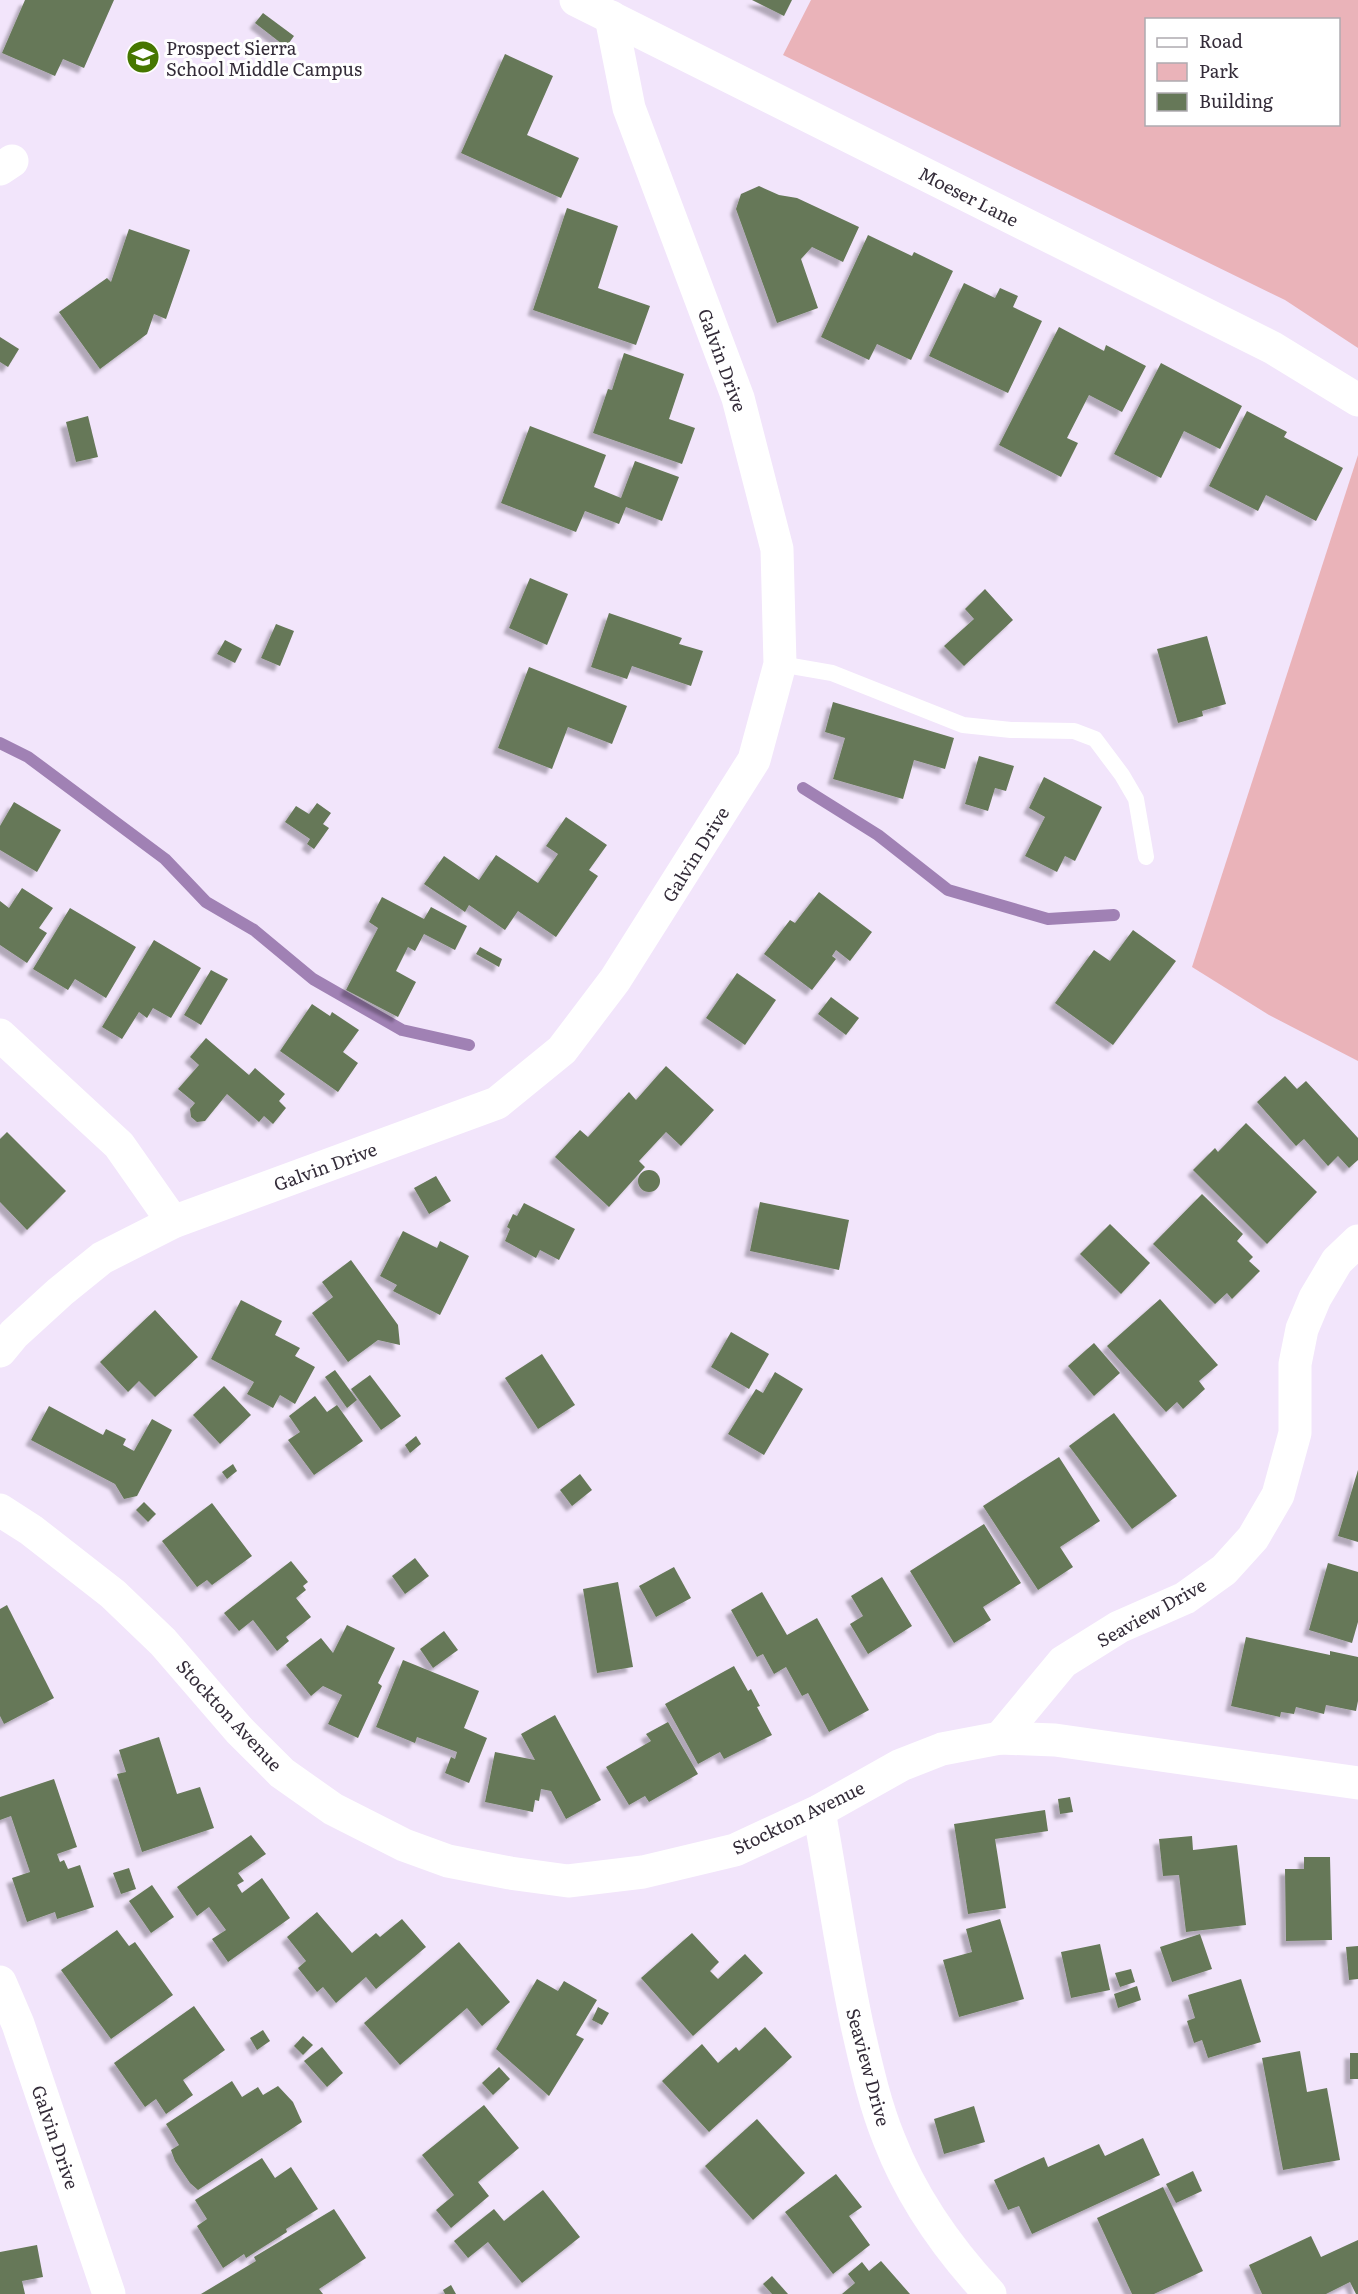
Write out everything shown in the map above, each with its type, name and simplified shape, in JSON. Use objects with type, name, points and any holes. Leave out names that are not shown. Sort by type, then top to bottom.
[{"type":"street","name":"Moeser Lane","points":[[576,0],[1273,348],[1358,400]]},
{"type":"street","name":"Galvin Drive","points":[[0,1351],[14,1334],[60,1292],[102,1258],[173,1222],[497,1103],[562,1050],[615,980],[753,760],[780,664],[777,549],[738,399],[629,108],[611,17]]},
{"type":"street","points":[[0,1035],[119,1145],[173,1222]]},
{"type":"street","name":"Seaview Drive","points":[[1000,1738],[1063,1662],[1119,1627],[1185,1598],[1224,1570],[1253,1538],[1278,1495],[1295,1433],[1295,1364],[1302,1329],[1315,1298],[1337,1261],[1358,1241]]},
{"type":"street","name":"Stockton Avenue","points":[[0,1510],[31,1530],[113,1594],[163,1642],[239,1730],[282,1773],[333,1809],[404,1845],[448,1861],[568,1881],[643,1872],[735,1850],[819,1811],[911,1761],[942,1749],[1000,1738],[1055,1740],[1358,1783]]},
{"type":"street","name":"Seaview Drive","points":[[819,1811],[851,1997],[868,2076],[889,2139],[909,2182],[931,2220],[990,2294]]},
{"type":"street","name":"Galvin Drive","points":[[0,1982],[18,2024],[109,2294]]},
{"type":"lane","points":[[780,664],[832,673],[963,725],[1011,730],[1064,730],[1095,739],[1122,775],[1136,799],[1146,858]]},
{"type":"green space","points":[[811,0],[1358,0],[1358,348],[1285,300],[783,55]]},
{"type":"green space","points":[[1358,455],[1358,1061],[1269,1015],[1192,967]]},
{"type":"building","points":[[25,0],[114,0],[84,68],[63,59],[55,76],[2,53]]},
{"type":"building","points":[[752,0],[792,0],[784,16]]},
{"type":"building","points":[[263,13],[294,36],[286,47],[255,23]]},
{"type":"building","points":[[505,54],[553,76],[527,135],[579,158],[561,198],[461,153]]},
{"type":"building","points":[[759,186],[779,195],[797,198],[859,227],[843,262],[812,247],[801,259],[818,308],[777,323],[736,209],[741,194]]},
{"type":"building","points":[[567,208],[618,226],[598,288],[650,306],[636,345],[533,310]]},
{"type":"building","points":[[129,229],[190,250],[166,319],[154,314],[147,334],[100,369],[59,312],[107,278],[111,282]]},
{"type":"building","points":[[868,235],[912,256],[914,252],[953,271],[911,360],[877,344],[869,360],[821,337]]},
{"type":"building","points":[[964,283],[995,298],[1000,288],[1018,296],[1013,307],[1042,321],[1008,393],[929,356]]},
{"type":"building","points":[[1059,327],[1104,351],[1106,345],[1146,366],[1122,412],[1089,395],[1067,438],[1078,443],[1061,477],[999,445]]},
{"type":"building","points":[[0,337],[19,349],[8,367],[0,362]]},
{"type":"building","points":[[624,353],[684,374],[669,419],[695,428],[682,464],[593,433],[608,389],[612,390]]},
{"type":"building","points":[[1161,363],[1242,406],[1220,449],[1184,431],[1161,478],[1114,454]]},
{"type":"building","points":[[1247,411],[1287,432],[1284,437],[1343,468],[1316,521],[1266,495],[1258,511],[1209,486]]},
{"type":"building","points":[[88,416],[98,457],[76,462],[66,422]]},
{"type":"building","points":[[530,426],[606,455],[594,487],[621,498],[635,461],[679,477],[662,521],[626,507],[619,524],[585,511],[576,532],[501,503]]},
{"type":"building","points":[[530,578],[568,594],[547,645],[509,628]]},
{"type":"building","points":[[985,589],[1013,620],[964,666],[944,646],[974,619],[965,609]]},
{"type":"building","points":[[609,613],[682,638],[679,644],[703,651],[691,686],[632,666],[627,679],[591,667]]},
{"type":"building","points":[[276,624],[294,631],[280,666],[261,658]]},
{"type":"building","points":[[1207,636],[1226,704],[1202,711],[1203,716],[1178,723],[1157,649]]},
{"type":"building","points":[[225,640],[242,649],[235,663],[217,654]]},
{"type":"building","points":[[529,667],[627,706],[612,744],[568,727],[552,769],[498,748]]},
{"type":"building","points":[[833,702],[954,738],[945,769],[914,760],[903,799],[833,779],[845,738],[825,732]]},
{"type":"building","points":[[979,756],[1014,766],[1006,791],[995,788],[988,811],[965,804]]},
{"type":"building","points":[[1044,777],[1102,807],[1075,861],[1065,856],[1057,872],[1025,856],[1045,817],[1029,808]]},
{"type":"building","points":[[14,802],[61,830],[37,872],[0,850],[0,826]]},
{"type":"building","points":[[317,803],[331,813],[323,824],[329,828],[314,849],[307,844],[310,839],[285,822],[296,806],[309,814]]},
{"type":"building","points":[[566,817],[607,845],[589,870],[598,876],[556,937],[518,911],[505,930],[469,905],[465,912],[424,884],[444,856],[479,880],[496,855],[538,883],[558,854],[546,846]]},
{"type":"building","points":[[22,888],[53,908],[39,928],[47,933],[27,963],[0,945],[0,901],[9,908]]},
{"type":"building","points":[[819,892],[872,932],[850,961],[836,950],[832,956],[836,959],[812,990],[764,954],[790,920],[795,923]]},
{"type":"building","points":[[382,897],[424,919],[431,907],[467,926],[455,950],[424,934],[415,951],[408,947],[396,971],[416,982],[398,1017],[346,990],[378,928],[369,922]]},
{"type":"building","points":[[70,908],[136,947],[106,998],[75,979],[68,990],[33,969]]},
{"type":"building","points":[[1133,930],[1176,961],[1113,1045],[1055,1003],[1094,950],[1110,961]]},
{"type":"building","points":[[154,940],[201,968],[171,1018],[153,1008],[147,1018],[139,1012],[122,1039],[102,1027]]},
{"type":"building","points":[[480,947],[502,959],[499,967],[476,954]]},
{"type":"building","points":[[211,970],[228,979],[201,1025],[184,1015]]},
{"type":"building","points":[[737,973],[776,1000],[745,1045],[706,1018]]},
{"type":"building","points":[[831,997],[859,1018],[846,1035],[818,1014]]},
{"type":"building","points":[[312,1004],[330,1016],[332,1012],[359,1030],[343,1052],[358,1063],[338,1092],[280,1051]]},
{"type":"building","points":[[206,1038],[249,1075],[255,1068],[285,1094],[279,1101],[286,1108],[273,1124],[264,1116],[259,1122],[227,1094],[205,1121],[197,1122],[191,1117],[190,1109],[195,1103],[178,1089],[199,1065],[190,1057]]},
{"type":"building","points":[[666,1066],[714,1110],[681,1146],[666,1132],[639,1161],[645,1167],[609,1207],[555,1157],[580,1130],[588,1137],[629,1092],[636,1100]]},
{"type":"building","points":[[1285,1076],[1297,1089],[1306,1081],[1358,1138],[1358,1160],[1349,1168],[1338,1156],[1328,1166],[1304,1139],[1296,1146],[1257,1102]]},
{"type":"building","points":[[1246,1123],[1317,1192],[1267,1244],[1193,1170],[1215,1148],[1218,1152]]},
{"type":"building","points":[[7,1132],[66,1191],[27,1230],[0,1202],[0,1139]]},
{"type":"building","points":[[649,1170],[657,1173],[660,1181],[657,1189],[649,1192],[641,1189],[638,1181],[641,1173]]},
{"type":"building","points":[[436,1176],[451,1201],[429,1214],[414,1188]]},
{"type":"building","points":[[1202,1194],[1243,1234],[1237,1241],[1253,1257],[1249,1261],[1260,1271],[1232,1299],[1227,1293],[1215,1304],[1153,1244]]},
{"type":"building","points":[[760,1202],[849,1220],[839,1270],[750,1251]]},
{"type":"building","points":[[524,1203],[575,1229],[559,1260],[540,1250],[536,1258],[505,1241],[510,1229],[507,1227],[513,1214],[517,1216]]},
{"type":"building","points":[[1110,1224],[1150,1263],[1121,1294],[1080,1254]]},
{"type":"building","points":[[403,1231],[437,1248],[440,1241],[469,1256],[440,1315],[393,1291],[397,1285],[380,1276]]},
{"type":"building","points":[[351,1260],[398,1325],[400,1345],[378,1340],[348,1362],[312,1313],[333,1297],[322,1282]]},
{"type":"building","points":[[1160,1299],[1218,1365],[1199,1381],[1205,1389],[1183,1409],[1177,1402],[1166,1412],[1107,1346]]},
{"type":"building","points":[[241,1300],[282,1321],[275,1335],[300,1348],[295,1356],[315,1367],[295,1404],[280,1395],[273,1408],[247,1394],[254,1382],[211,1359]]},
{"type":"building","points":[[155,1310],[198,1357],[155,1397],[139,1381],[128,1392],[100,1362]]},
{"type":"building","points":[[731,1332],[769,1354],[749,1389],[711,1367]]},
{"type":"building","points":[[1094,1343],[1120,1373],[1094,1396],[1068,1366]]},
{"type":"building","points":[[542,1354],[575,1405],[538,1429],[505,1378]]},
{"type":"building","points":[[335,1370],[357,1400],[347,1408],[325,1377]]},
{"type":"building","points":[[775,1372],[803,1389],[764,1455],[728,1434],[756,1389],[763,1393]]},
{"type":"building","points":[[370,1375],[401,1416],[381,1430],[351,1389]]},
{"type":"building","points":[[224,1386],[251,1415],[220,1444],[193,1415]]},
{"type":"building","points":[[315,1396],[327,1412],[337,1405],[363,1441],[314,1475],[288,1440],[300,1432],[289,1416]]},
{"type":"building","points":[[49,1406],[103,1435],[106,1429],[126,1439],[123,1445],[134,1451],[152,1419],[172,1430],[137,1496],[124,1499],[115,1484],[31,1440]]},
{"type":"building","points":[[1114,1413],[1177,1496],[1132,1529],[1069,1446]]},
{"type":"building","points":[[416,1436],[421,1444],[410,1453],[405,1445]]},
{"type":"building","points":[[1059,1457],[1100,1521],[1060,1547],[1073,1567],[1038,1590],[983,1506]]},
{"type":"building","points":[[233,1464],[237,1471],[227,1479],[222,1472]]},
{"type":"building","points":[[1358,1470],[1358,1542],[1338,1536]]},
{"type":"building","points":[[580,1474],[592,1490],[572,1506],[560,1490]]},
{"type":"building","points":[[144,1502],[156,1514],[148,1522],[136,1510]]},
{"type":"building","points":[[212,1503],[252,1556],[212,1585],[207,1580],[197,1587],[162,1541]]},
{"type":"building","points":[[984,1524],[1021,1583],[983,1607],[991,1620],[954,1643],[910,1571]]},
{"type":"building","points":[[415,1558],[429,1576],[405,1594],[392,1576]]},
{"type":"building","points":[[291,1561],[308,1582],[303,1586],[306,1590],[296,1598],[311,1617],[286,1637],[289,1641],[277,1651],[253,1620],[239,1631],[224,1613]]},
{"type":"building","points":[[1328,1563],[1358,1572],[1358,1622],[1352,1643],[1309,1630]]},
{"type":"building","points":[[674,1567],[691,1598],[656,1617],[639,1586]]},
{"type":"building","points":[[882,1577],[912,1626],[868,1654],[850,1624],[863,1616],[851,1596]]},
{"type":"building","points":[[618,1582],[633,1667],[597,1673],[583,1589]]},
{"type":"building","points":[[762,1592],[787,1635],[817,1618],[869,1710],[829,1732],[808,1693],[802,1696],[786,1667],[774,1674],[763,1654],[757,1657],[731,1610]]},
{"type":"building","points":[[7,1605],[54,1698],[4,1724],[0,1716],[0,1609]]},
{"type":"building","points":[[347,1625],[395,1648],[378,1683],[382,1686],[358,1738],[328,1724],[342,1695],[323,1686],[311,1696],[286,1665],[321,1638],[333,1653]]},
{"type":"building","points":[[444,1631],[458,1650],[433,1668],[420,1649]]},
{"type":"building","points":[[1246,1637],[1330,1655],[1330,1651],[1358,1657],[1356,1711],[1326,1705],[1324,1714],[1296,1707],[1294,1714],[1281,1712],[1280,1717],[1231,1706]]},
{"type":"building","points":[[403,1660],[479,1691],[464,1728],[487,1738],[469,1783],[445,1773],[451,1757],[455,1759],[457,1752],[417,1737],[415,1743],[376,1727]]},
{"type":"building","points":[[734,1666],[748,1691],[751,1689],[760,1706],[757,1707],[772,1735],[724,1759],[720,1752],[698,1764],[665,1704]]},
{"type":"building","points":[[555,1715],[601,1800],[566,1819],[551,1791],[541,1789],[539,1801],[535,1800],[533,1812],[485,1802],[495,1752],[535,1760],[521,1734]]},
{"type":"building","points":[[668,1722],[698,1774],[649,1802],[645,1796],[629,1805],[606,1767],[651,1741],[646,1734]]},
{"type":"building","points":[[159,1737],[177,1794],[200,1787],[214,1828],[142,1852],[117,1774],[126,1772],[119,1750]]},
{"type":"building","points":[[54,1779],[77,1847],[57,1854],[60,1862],[64,1860],[68,1869],[80,1865],[94,1907],[57,1919],[55,1912],[27,1922],[12,1878],[30,1872],[11,1816],[0,1820],[0,1797]]},
{"type":"building","points":[[1070,1797],[1073,1812],[1060,1814],[1058,1799]]},
{"type":"building","points":[[1045,1810],[1048,1831],[995,1839],[1006,1908],[968,1914],[954,1824]]},
{"type":"building","points":[[251,1835],[266,1854],[238,1873],[244,1881],[237,1885],[242,1893],[262,1878],[290,1918],[228,1962],[212,1939],[226,1930],[209,1907],[197,1916],[177,1887]]},
{"type":"building","points":[[1192,1836],[1193,1850],[1237,1845],[1246,1925],[1186,1932],[1179,1875],[1163,1876],[1159,1839]]},
{"type":"building","points":[[1304,1857],[1330,1857],[1332,1940],[1286,1941],[1285,1869],[1304,1869]]},
{"type":"building","points":[[129,1868],[136,1889],[121,1894],[113,1873]]},
{"type":"building","points":[[152,1885],[174,1917],[151,1933],[129,1901]]},
{"type":"building","points":[[317,1912],[352,1953],[376,1933],[380,1937],[402,1919],[426,1947],[376,1989],[366,1977],[336,2003],[323,1987],[317,1992],[298,1968],[306,1961],[287,1937]]},
{"type":"building","points":[[1000,1919],[1024,1999],[959,2017],[943,1960],[972,1952],[966,1929]]},
{"type":"building","points":[[117,1930],[129,1946],[135,1942],[173,1995],[111,2039],[61,1970]]},
{"type":"building","points":[[692,1933],[719,1962],[710,1971],[718,1979],[745,1954],[763,1973],[693,2036],[641,1978]]},
{"type":"building","points":[[1200,1934],[1212,1969],[1172,1982],[1160,1947]]},
{"type":"building","points":[[459,1942],[510,2002],[482,2026],[467,2008],[400,2065],[364,2023]]},
{"type":"building","points":[[1100,1944],[1110,1990],[1071,1998],[1061,1952]]},
{"type":"building","points":[[1358,1946],[1358,1979],[1349,1980],[1346,1947]]},
{"type":"building","points":[[1131,1969],[1135,1982],[1120,1987],[1115,1973]]},
{"type":"building","points":[[537,1979],[558,1991],[564,1981],[597,2000],[576,2035],[584,2039],[549,2096],[496,2049]]},
{"type":"building","points":[[1241,1979],[1261,2042],[1208,2058],[1202,2040],[1194,2043],[1187,2021],[1195,2018],[1188,1995]]},
{"type":"building","points":[[1137,1986],[1141,2000],[1118,2008],[1114,1994]]},
{"type":"building","points":[[194,2006],[225,2050],[183,2080],[193,2095],[166,2114],[156,2099],[145,2107],[114,2063]]},
{"type":"building","points":[[598,2007],[609,2013],[602,2025],[592,2020]]},
{"type":"building","points":[[765,2027],[792,2057],[709,2132],[662,2081],[702,2044],[718,2063],[736,2047],[739,2051]]},
{"type":"building","points":[[263,2030],[270,2041],[257,2050],[250,2038]]},
{"type":"building","points":[[303,2036],[313,2045],[303,2055],[294,2046]]},
{"type":"building","points":[[322,2047],[343,2073],[327,2087],[304,2061]]},
{"type":"building","points":[[1300,2051],[1307,2092],[1327,2088],[1340,2160],[1283,2170],[1262,2058]]},
{"type":"building","points":[[1350,2053],[1358,2053],[1358,2079],[1350,2079]]},
{"type":"building","points":[[499,2067],[510,2079],[493,2095],[482,2083]]},
{"type":"building","points":[[232,2081],[242,2097],[258,2087],[263,2095],[278,2086],[293,2102],[302,2122],[198,2190],[190,2183],[175,2161],[171,2150],[179,2145],[166,2124]]},
{"type":"building","points":[[484,2105],[519,2148],[478,2182],[489,2196],[451,2228],[436,2210],[454,2195],[422,2155]]},
{"type":"building","points":[[974,2106],[985,2142],[944,2154],[934,2119]]},
{"type":"building","points":[[757,2119],[805,2173],[753,2220],[705,2166]]},
{"type":"building","points":[[1143,2138],[1160,2175],[1032,2234],[1019,2206],[1008,2210],[994,2180],[1044,2157],[1048,2167],[1099,2144],[1105,2156]]},
{"type":"building","points":[[262,2158],[275,2178],[291,2167],[318,2209],[246,2258],[244,2254],[223,2268],[197,2226],[207,2219],[195,2200]]},
{"type":"building","points":[[1193,2171],[1202,2191],[1176,2203],[1166,2184]]},
{"type":"building","points":[[836,2174],[862,2207],[849,2216],[870,2245],[833,2274],[785,2212]]},
{"type":"building","points":[[1163,2187],[1203,2271],[1154,2294],[1132,2294],[1097,2218]]},
{"type":"building","points":[[543,2190],[580,2237],[522,2283],[488,2242],[468,2258],[454,2241],[494,2209],[504,2221]]},
{"type":"building","points":[[334,2209],[366,2258],[319,2289],[323,2294],[201,2294],[256,2261],[254,2257]]},
{"type":"building","points":[[1311,2236],[1321,2257],[1358,2240],[1358,2294],[1350,2282],[1326,2294],[1262,2294],[1249,2265]]},
{"type":"building","points":[[37,2245],[43,2277],[22,2281],[25,2294],[0,2294],[0,2252]]},
{"type":"building","points":[[881,2261],[910,2294],[842,2294],[855,2283],[848,2274],[862,2262],[869,2271]]},
{"type":"building","points":[[772,2276],[788,2294],[772,2294],[763,2284]]},
{"type":"building","points":[[451,2285],[456,2294],[445,2294],[443,2290]]},
{"type":"waterway","points":[[0,743],[28,757],[165,859],[206,902],[254,930],[313,979],[402,1030],[469,1045]]},
{"type":"waterway","points":[[803,788],[878,835],[948,890],[1048,919],[1114,915]]},
{"type":"place","name":"Prospect Sierra School Middle Campus","points":[[143,57]]}]
